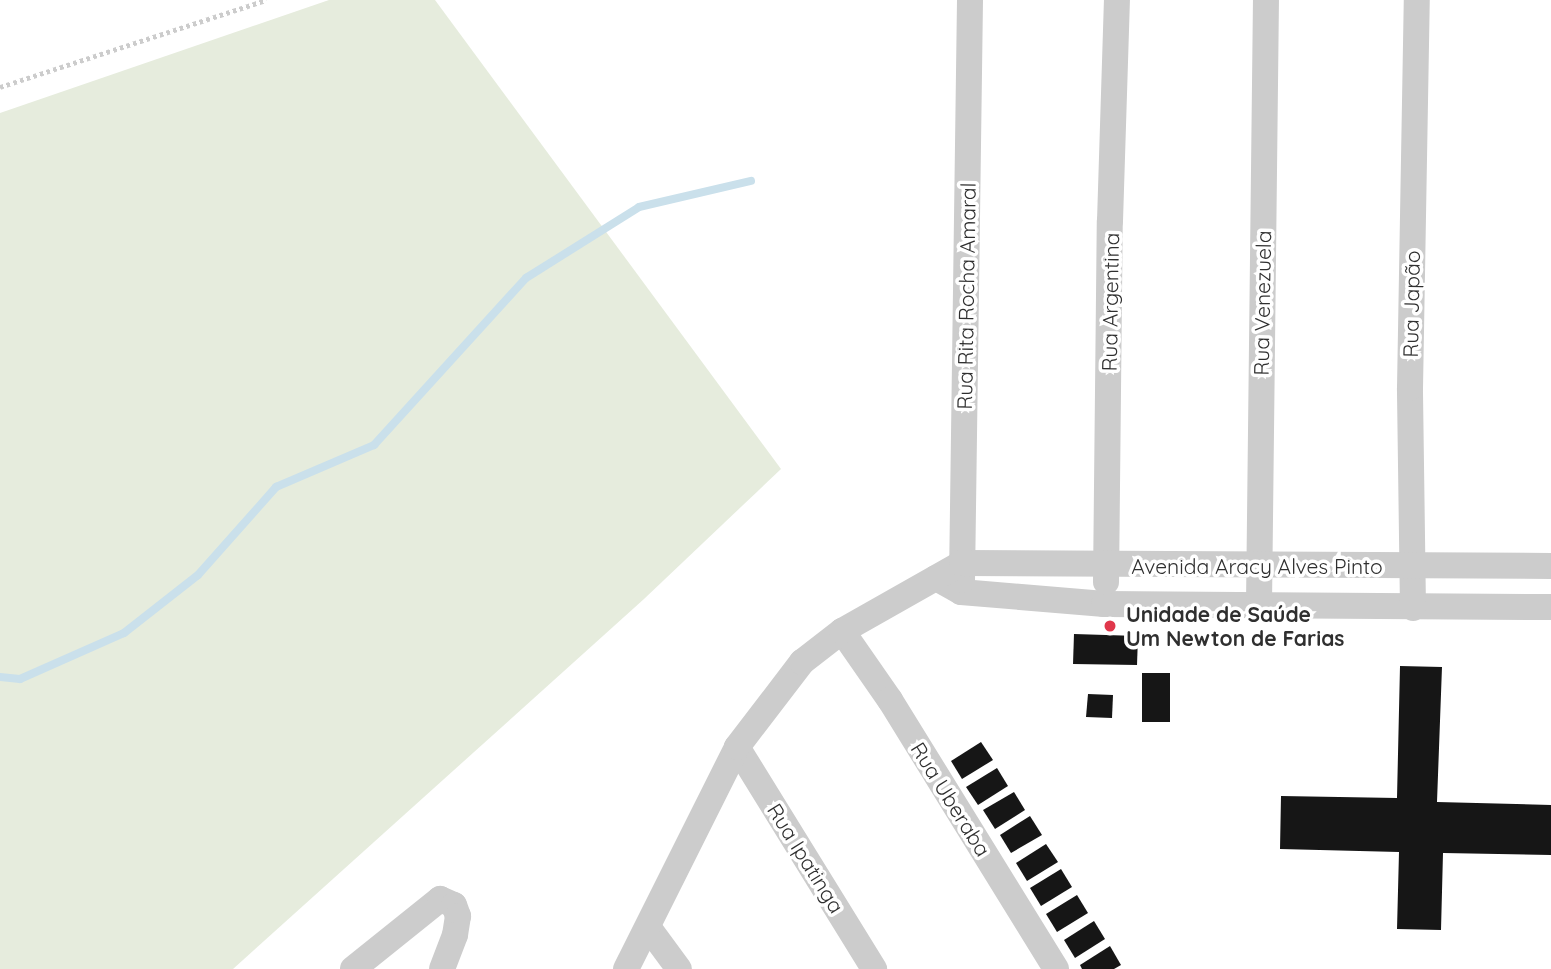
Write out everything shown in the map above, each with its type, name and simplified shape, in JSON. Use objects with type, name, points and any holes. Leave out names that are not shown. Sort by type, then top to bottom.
[{"type":"street","name":"Rua Rita Rocha Amaral","points":[[961,592],[970,0]]},
{"type":"street","name":"Rua Argentina","points":[[1104,604],[1107,565],[1117,0]]},
{"type":"street","name":"Rua Venezuela","points":[[1259,605],[1266,0]]},
{"type":"street","name":"Rua Japão","points":[[1413,608],[1410,388],[1417,0]]},
{"type":"street","name":"Avenida Aracy Alves Pinto","points":[[962,563],[1551,566]]},
{"type":"street","points":[[626,969],[737,747],[802,662],[842,631],[962,563]]},
{"type":"street","points":[[936,578],[961,592]]},
{"type":"street","name":"Avenida Aracy Alves Pinto","points":[[961,592],[1104,604],[1551,607]]},
{"type":"street","name":"Rua Uberaba","points":[[842,631],[890,700],[1056,969]]},
{"type":"street","name":"Rua Ipatinga","points":[[737,747],[874,969]]},
{"type":"street","points":[[353,969],[440,898],[454,905],[458,916],[455,935],[442,969]]},
{"type":"street","points":[[648,927],[679,969]]},
{"type":"path","points":[[0,87],[266,0]]},
{"type":"green space","points":[[329,0],[435,0],[781,469],[644,599],[233,969],[0,969],[0,113]]},
{"type":"building","points":[[1074,634],[1138,636],[1137,665],[1073,664]]},
{"type":"building","points":[[1400,666],[1442,667],[1437,802],[1551,805],[1551,855],[1443,853],[1441,930],[1397,929],[1399,852],[1280,849],[1281,796],[1397,798]]},
{"type":"building","points":[[1142,673],[1170,673],[1170,722],[1142,722]]},
{"type":"building","points":[[1088,694],[1113,695],[1112,718],[1086,717]]},
{"type":"building","points":[[981,742],[993,760],[962,779],[951,761]]},
{"type":"building","points":[[997,768],[1008,786],[978,805],[966,787]]},
{"type":"building","points":[[1014,792],[1025,810],[995,829],[983,810]]},
{"type":"building","points":[[1030,816],[1042,835],[1011,853],[1000,835]]},
{"type":"building","points":[[1046,844],[1058,862],[1027,881],[1016,863]]},
{"type":"building","points":[[1061,869],[1072,887],[1041,906],[1030,888]]},
{"type":"building","points":[[1077,895],[1088,913],[1057,932],[1046,914]]},
{"type":"building","points":[[1094,921],[1105,939],[1075,958],[1064,940]]},
{"type":"building","points":[[1110,946],[1121,965],[1114,969],[1082,969],[1080,965]]},
{"type":"waterway","points":[[0,677],[20,679],[124,633],[198,575],[276,487],[374,445],[526,278],[639,207],[751,181]]},
{"type":"place","name":"Unidade de Saúde Um Newton de Farias","points":[[1110,626]]}]
